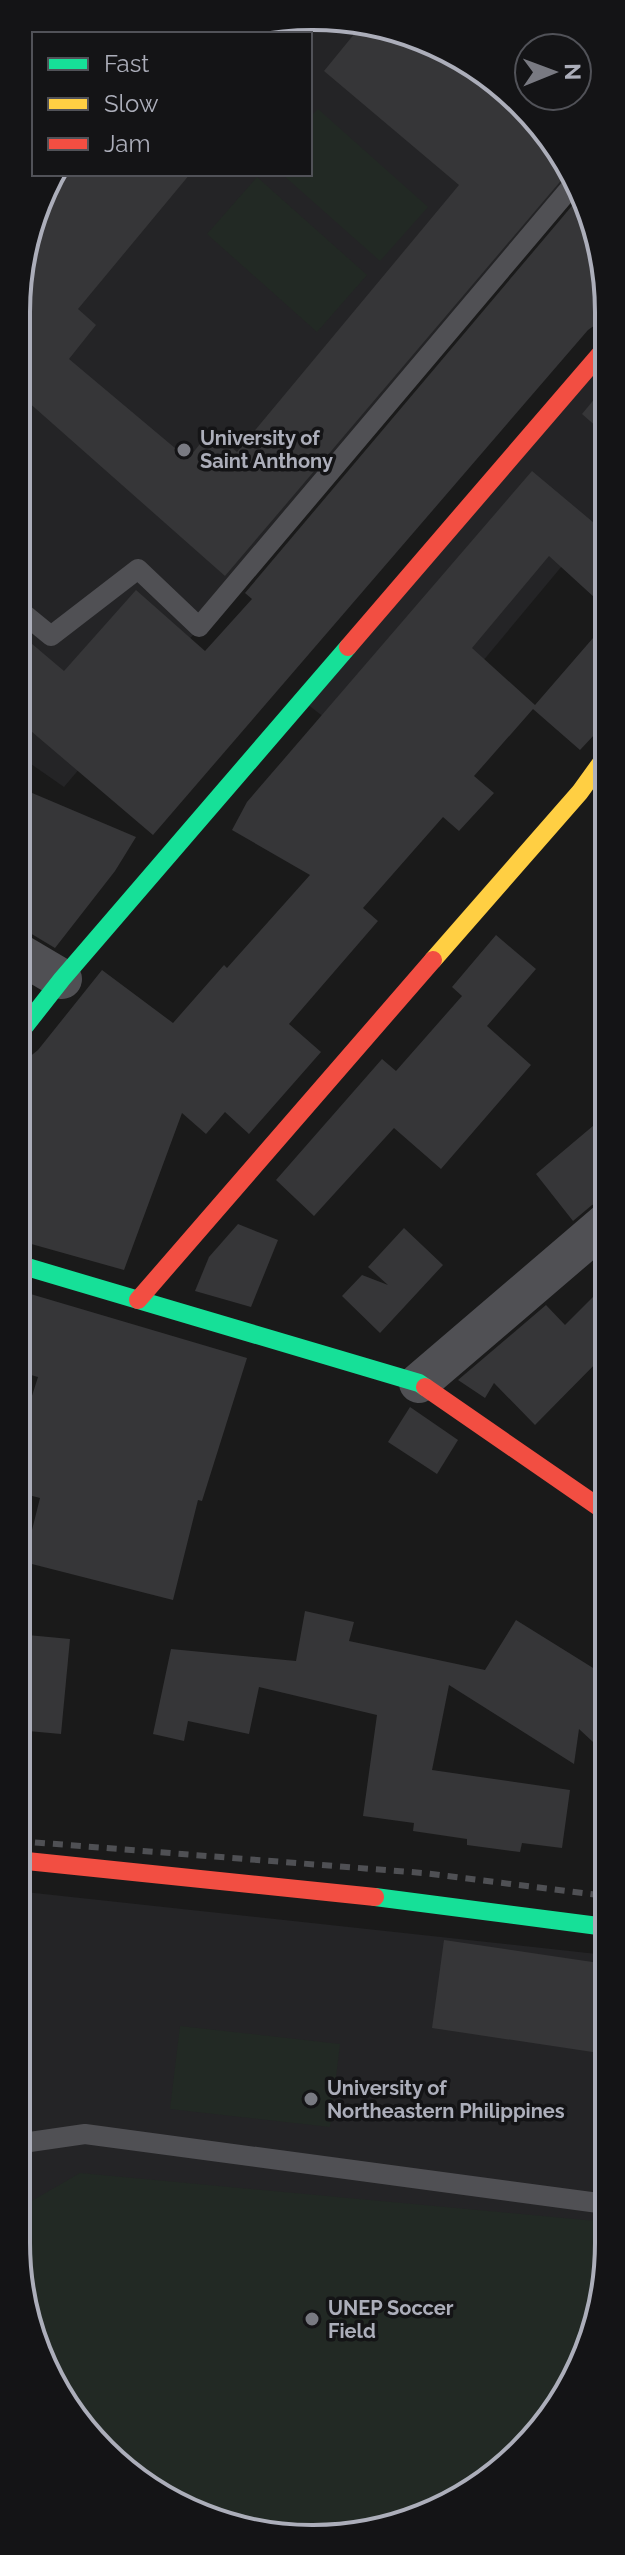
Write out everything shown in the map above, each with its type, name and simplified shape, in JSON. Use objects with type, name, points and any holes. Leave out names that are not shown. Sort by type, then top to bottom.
[{"type":"street","points":[[30,1019],[595,360]]},
{"type":"street","points":[[138,1300],[595,771]]},
{"type":"street","points":[[30,960],[62,979]]},
{"type":"street","points":[[419,1383],[595,1232]]},
{"type":"street","points":[[30,1268],[419,1383],[595,1504]]},
{"type":"street","points":[[31,1861],[376,1897],[595,1926]]},
{"type":"lane","points":[[30,619],[51,636],[138,569],[199,627],[567,191]]},
{"type":"lane","points":[[31,2142],[85,2134],[595,2203]]},
{"type":"shaded area","name":"University of Saint Anthony","points":[[312,30],[368,35],[403,45],[454,68],[499,100],[525,126],[557,171],[568,193],[64,787],[30,764],[30,312],[35,257],[52,204],[75,176],[312,176],[312,32],[276,32]]},
{"type":"shaded area","points":[[318,109],[428,207],[380,261],[284,176],[312,176],[312,115]]},
{"type":"shaded area","points":[[257,177],[367,275],[317,332],[207,234]]},
{"type":"shaded area","points":[[595,368],[595,526],[392,770],[307,704]]},
{"type":"shaded area","name":"University of Northeastern Philippines","points":[[31,1893],[595,1954],[595,2242],[590,2298],[580,2333],[557,2384],[525,2429],[499,2455],[454,2487],[403,2510],[349,2523],[276,2523],[222,2510],[171,2487],[126,2455],[100,2429],[59,2367],[45,2333],[32,2279]]},
{"type":"shaded area","points":[[180,2026],[340,2044],[330,2127],[170,2109]]},
{"type":"shaded area","name":"UNEP Soccer Field","points":[[80,2173],[595,2221],[593,2279],[580,2333],[557,2384],[525,2429],[484,2467],[437,2496],[368,2520],[312,2525],[276,2523],[222,2510],[171,2487],[126,2455],[88,2414],[59,2367],[35,2298],[31,2261],[31,2201]]},
{"type":"building","points":[[355,33],[421,52],[454,68],[484,88],[525,126],[562,180],[225,576],[30,404],[32,276],[45,222],[65,176],[188,176],[78,309],[96,325],[69,359],[188,459],[211,430],[237,452],[459,185],[324,71]]},
{"type":"building","points":[[573,204],[590,257],[595,325],[153,835],[30,730],[30,642],[64,671],[136,590],[205,651],[252,599],[245,593]]},
{"type":"building","points":[[595,398],[595,425],[582,414]]},
{"type":"building","points":[[532,471],[595,524],[595,598],[549,556],[472,648],[535,705],[595,636],[595,734],[580,750],[533,709],[474,776],[494,793],[459,831],[443,817],[363,908],[378,921],[289,1024],[321,1052],[249,1134],[225,1112],[206,1134],[182,1113],[124,1270],[30,1244],[30,1056],[102,970],[173,1023],[310,875],[232,830],[247,802]]},
{"type":"building","points":[[30,792],[136,837],[115,871],[55,948],[30,933]]},
{"type":"building","points":[[496,935],[536,969],[487,1026],[531,1065],[441,1169],[394,1128],[314,1216],[276,1180],[382,1059],[396,1071],[462,996],[452,987]]},
{"type":"building","points":[[595,1124],[595,1204],[573,1221],[536,1174]]},
{"type":"building","points":[[238,1224],[278,1240],[251,1307],[195,1291],[209,1257]]},
{"type":"building","points":[[404,1228],[443,1265],[380,1333],[342,1296],[362,1275],[388,1285],[368,1267]]},
{"type":"building","points":[[31,1294],[247,1358],[202,1501],[198,1500],[173,1600],[31,1564],[31,1535],[40,1498],[31,1496],[31,1400],[38,1377],[31,1375]]},
{"type":"building","points":[[595,1295],[595,1364],[535,1425],[494,1383],[485,1398],[458,1380],[546,1305],[565,1325]]},
{"type":"building","points":[[410,1407],[458,1440],[437,1474],[388,1442]]},
{"type":"building","points":[[305,1611],[354,1622],[349,1641],[485,1670],[516,1620],[595,1669],[595,1744],[579,1729],[574,1764],[449,1685],[432,1770],[570,1790],[562,1848],[522,1843],[520,1852],[467,1845],[467,1839],[413,1831],[414,1823],[363,1816],[377,1715],[259,1687],[249,1734],[188,1721],[184,1741],[153,1734],[171,1649],[296,1661]]},
{"type":"building","points":[[31,1635],[70,1639],[61,1734],[31,1731]]},
{"type":"building","points":[[444,1940],[595,1962],[595,2052],[432,2028]]},
{"type":"railway","points":[[31,1842],[423,1873],[595,1895]]},
{"type":"traffic: fast","points":[[30,1019],[348,647]]},
{"type":"traffic: fast","points":[[30,1268],[425,1387]]},
{"type":"traffic: fast","points":[[375,1897],[595,1926]]},
{"type":"traffic: slow","points":[[433,960],[595,771]]},
{"type":"traffic: jam","points":[[348,647],[595,360]]},
{"type":"traffic: jam","points":[[138,1300],[433,960]]},
{"type":"traffic: jam","points":[[425,1387],[595,1504]]},
{"type":"traffic: jam","points":[[31,1861],[375,1897]]},
{"type":"place","name":"University of Saint Anthony","points":[[184,450]]},
{"type":"place","name":"University of Northeastern Philippines","points":[[311,2099]]},
{"type":"place","name":"UNEP Soccer Field","points":[[312,2319]]}]
